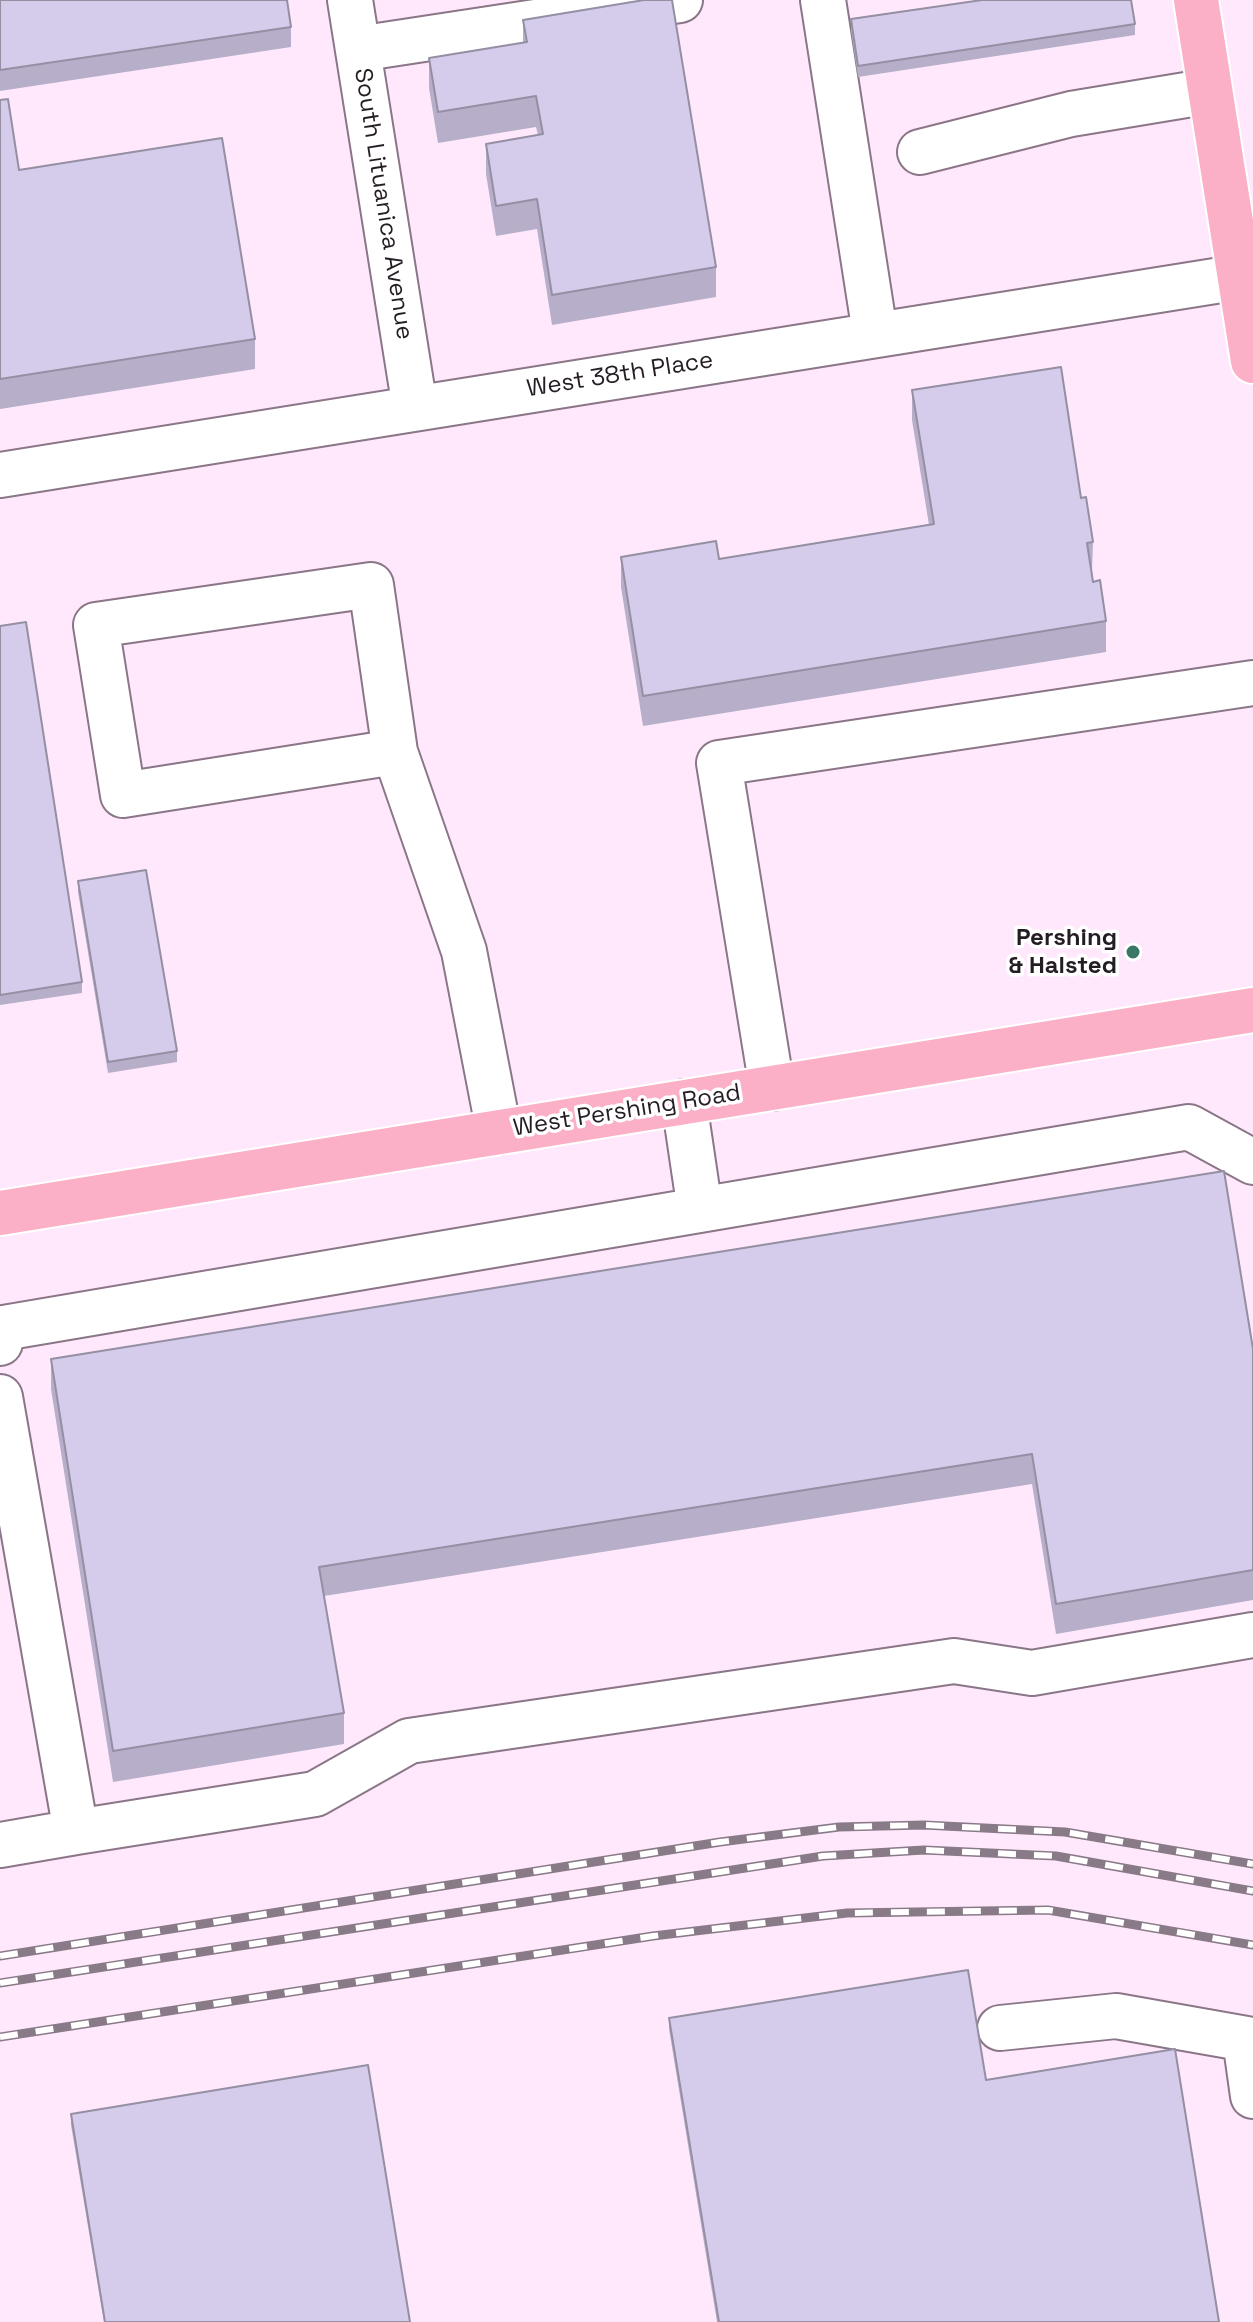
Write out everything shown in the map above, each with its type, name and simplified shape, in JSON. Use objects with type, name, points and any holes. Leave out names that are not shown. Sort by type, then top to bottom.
[{"type":"main road","points":[[1196,0],[1253,361]]},
{"type":"main road","name":"West Pershing Road","points":[[0,1213],[1253,1010]]},
{"type":"street","name":"South Lituanica Avenue","points":[[350,0],[415,408]]},
{"type":"street","points":[[358,49],[465,16],[680,0]]},
{"type":"street","points":[[823,0],[875,333]]},
{"type":"street","points":[[920,152],[1071,114],[1210,91]]},
{"type":"street","name":"West 38th Place","points":[[0,475],[1240,277]]},
{"type":"street","points":[[395,752],[123,795],[96,625],[371,585],[395,752],[464,951],[499,1132]]},
{"type":"street","points":[[772,1088],[719,763],[1253,683]]},
{"type":"street","points":[[684,1102],[700,1210]]},
{"type":"street","points":[[0,1343],[3,1328],[1189,1127],[1253,1162]]},
{"type":"street","points":[[0,1397],[76,1832]]},
{"type":"street","points":[[0,1845],[315,1794],[409,1741],[954,1661],[1032,1673],[1253,1635]]},
{"type":"street","points":[[1000,2028],[1116,2016],[1249,2040],[1253,2096]]},
{"type":"building","points":[[0,0],[287,0],[291,27],[0,70]]},
{"type":"building","points":[[644,0],[672,0],[716,267],[552,295],[537,199],[496,206],[486,144],[543,134],[536,96],[438,112],[429,58],[527,42],[523,20]]},
{"type":"building","points":[[982,0],[1131,0],[1135,24],[858,66],[851,19]]},
{"type":"building","points":[[8,99],[19,170],[222,138],[255,339],[0,379],[0,100]]},
{"type":"building","points":[[1061,367],[1081,498],[1086,497],[1093,542],[1087,543],[1093,582],[1100,580],[1106,621],[643,696],[621,557],[716,541],[719,559],[934,524],[912,390]]},
{"type":"building","points":[[26,622],[82,982],[0,995],[0,626]]},
{"type":"building","points":[[146,870],[177,1051],[108,1062],[78,881]]},
{"type":"building","points":[[1224,1171],[1253,1349],[1253,1570],[1056,1604],[1032,1454],[319,1567],[344,1713],[113,1751],[51,1359]]},
{"type":"building","points":[[968,1970],[986,2080],[1175,2049],[1219,2322],[719,2322],[669,2018]]},
{"type":"building","points":[[368,2065],[410,2322],[105,2322],[71,2114]]},
{"type":"railway","points":[[0,1956],[720,1842],[839,1827],[924,1825],[1065,1832],[1253,1864]]},
{"type":"railway","points":[[0,1983],[823,1856],[924,1850],[1056,1856],[1253,1891]]},
{"type":"railway","points":[[0,2037],[653,1936],[847,1913],[1048,1910],[1253,1945]]},
{"type":"place","name":"Pershing & Halsted","points":[[1133,952]]}]
